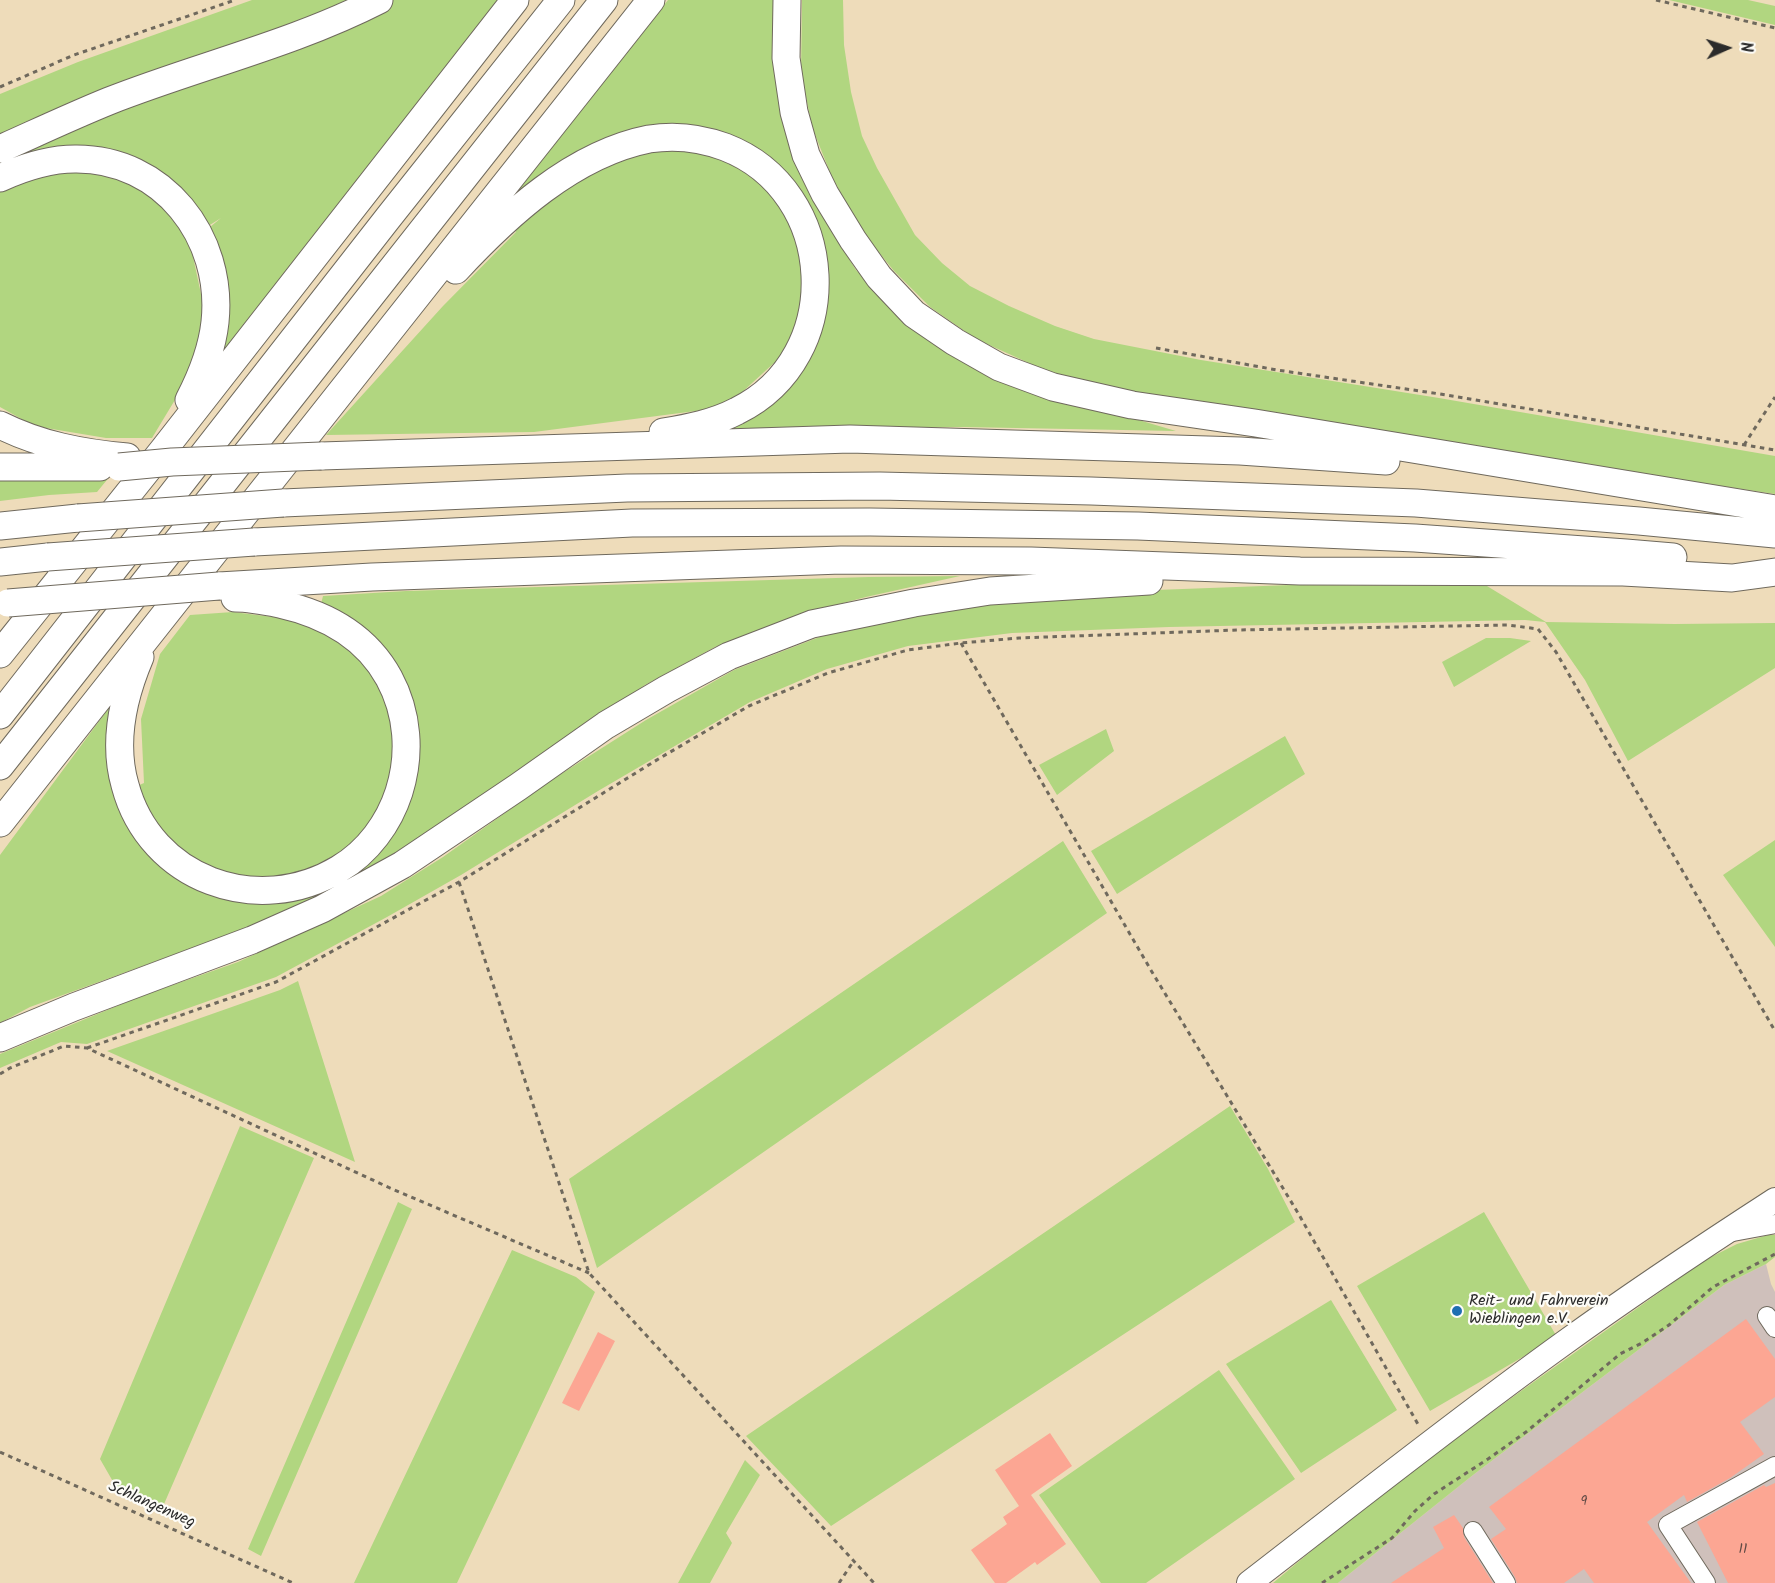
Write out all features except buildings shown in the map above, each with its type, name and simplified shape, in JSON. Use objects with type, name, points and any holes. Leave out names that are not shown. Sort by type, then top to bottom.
[{"type":"highway","points":[[0,149],[110,101],[299,34],[358,11],[379,0]]},
{"type":"highway","points":[[0,654],[168,455],[515,0]]},
{"type":"highway","points":[[0,715],[561,0]]},
{"type":"highway","points":[[0,766],[603,0]]},
{"type":"highway","points":[[0,823],[651,0]]},
{"type":"highway","points":[[787,0],[786,58],[794,112],[806,155],[836,212],[879,277],[914,314],[999,368],[1053,387],[1132,405],[1255,423],[1775,509]]},
{"type":"highway","points":[[381,340],[409,323],[472,253],[526,202],[578,166],[611,151],[650,139],[672,138],[692,138],[713,143],[752,161],[784,190],[796,208],[812,247],[816,268],[813,311],[799,351],[787,370],[757,399],[719,419],[671,430],[562,447]]},
{"type":"highway","points":[[0,178],[31,165],[55,160],[96,160],[121,166],[142,175],[162,188],[180,206],[196,228],[206,247],[212,270],[215,321],[209,354],[168,455]]},
{"type":"highway","points":[[0,425],[30,439],[123,462]]},
{"type":"highway","points":[[0,467],[123,462],[168,455],[321,456],[850,439],[1240,451],[1534,470]]},
{"type":"highway","points":[[0,526],[283,503],[627,488],[880,486],[1416,503],[1775,534]]},
{"type":"highway","points":[[0,562],[254,542],[632,523],[870,522],[1114,526],[1415,538],[1626,553],[1775,567]]},
{"type":"highway","points":[[4,604],[166,592],[214,592],[372,577],[841,560],[1031,561],[1300,571],[1623,572],[1732,578],[1775,572]]},
{"type":"highway","points":[[0,1038],[74,1007],[252,940],[322,909],[402,864],[606,725],[667,689],[729,656],[812,624],[914,603],[990,591],[1300,571]]},
{"type":"highway","points":[[156,624],[131,680],[120,744],[125,785],[132,806],[142,824],[154,841],[186,869],[224,886],[245,890],[287,890],[327,876],[345,866],[369,845],[388,819],[397,800],[406,759],[404,717],[398,697],[389,678],[363,644],[329,620],[309,611],[214,592]]},
{"type":"main road","points":[[1250,1583],[1429,1443],[1566,1341],[1775,1200]]},
{"type":"street","points":[[1720,1235],[1775,1224]]},
{"type":"street","points":[[1706,1583],[1668,1525],[1775,1466]]},
{"type":"street","points":[[1473,1531],[1506,1583]]},
{"type":"path","points":[[0,87],[74,54],[235,0]]},
{"type":"path","points":[[1656,0],[1775,28]]},
{"type":"path","points":[[1156,348],[1277,370],[1440,394],[1775,450]]},
{"type":"path","points":[[1744,445],[1775,397]]},
{"type":"path","points":[[87,1048],[276,982],[459,882],[749,706],[828,673],[908,650],[1019,638],[1238,630],[1508,625],[1538,629],[1562,662],[1775,1031]]},
{"type":"path","points":[[961,643],[1152,972],[1298,1213],[1429,1443]]},
{"type":"path","points":[[459,882],[589,1273],[874,1583]]},
{"type":"path","points":[[0,1074],[64,1046],[87,1048],[390,1188],[589,1273]]},
{"type":"path","points":[[1322,1583],[1392,1538],[1415,1511],[1434,1494],[1526,1432],[1620,1354],[1669,1325],[1713,1287],[1775,1254]]},
{"type":"path","name":"Schlangenweg","points":[[0,1452],[293,1583]]},
{"type":"path","points":[[839,1583],[853,1562]]},
{"type":"shaded area","points":[[1766,1264],[1775,1292],[1775,1583],[1338,1583],[1473,1475],[1724,1285]]},
{"type":"green space","points":[[252,0],[500,0],[220,355],[228,284],[210,227],[221,218],[189,238],[204,308],[193,370],[152,438],[106,438],[34,426],[0,407],[0,94],[78,62]]},
{"type":"green space","points":[[668,0],[777,0],[804,180],[819,211],[856,270],[903,316],[1115,413],[1176,431],[963,427],[727,429],[779,395],[801,372],[774,363],[739,395],[711,409],[534,432],[326,435],[443,306],[516,232],[501,208],[558,140]]},
{"type":"green space","points":[[802,0],[843,0],[844,45],[851,92],[862,136],[877,168],[915,235],[942,263],[970,286],[1009,306],[1055,326],[1094,339],[1201,360],[1775,456],[1775,494],[1103,389],[1042,369],[976,339],[930,307],[894,271],[860,229],[831,175],[812,127],[801,72]]},
{"type":"green space","points":[[1669,0],[1748,0],[1775,6],[1775,25]]},
{"type":"green space","points":[[0,474],[111,475],[97,492],[0,501]]},
{"type":"green space","points":[[960,576],[801,614],[715,647],[645,685],[510,780],[360,875],[291,910],[30,1007],[0,1023],[0,855],[117,697],[118,794],[144,783],[141,719],[160,654],[190,615],[233,612],[289,619],[321,604],[323,596],[406,591]]},
{"type":"green space","points":[[1290,585],[1487,586],[1546,622],[1775,623],[1775,668],[1628,761],[1585,680],[1545,622],[1525,620],[1169,627],[1012,633],[908,646],[827,669],[750,702],[461,875],[276,977],[87,1044],[61,1042],[0,1068],[0,1054],[139,997],[238,962],[381,896],[443,857],[550,781],[646,720],[734,670],[822,636],[920,611],[1129,591]]},
{"type":"green space","points":[[1486,638],[1531,641],[1454,687],[1442,662]]},
{"type":"green space","points":[[1106,729],[1114,751],[1057,795],[1039,765]]},
{"type":"green space","points":[[1285,736],[1305,774],[1117,894],[1091,851]]},
{"type":"green space","points":[[1775,840],[1775,947],[1723,875]]},
{"type":"green space","points":[[1063,841],[1107,913],[597,1268],[569,1179]]},
{"type":"green space","points":[[298,981],[355,1162],[107,1051],[280,990]]},
{"type":"green space","points":[[1230,1106],[1268,1169],[1295,1222],[831,1526],[746,1436]]},
{"type":"green space","points":[[240,1126],[314,1158],[161,1511],[119,1492],[100,1459]]},
{"type":"green space","points":[[398,1202],[412,1209],[261,1556],[248,1549]]},
{"type":"green space","name":"Reit- und Fahrverein Wieblingen e.V.","points":[[1484,1212],[1557,1337],[1430,1411],[1357,1286]]},
{"type":"green space","points":[[1775,1235],[1775,1257],[1766,1264],[1724,1285],[1473,1475],[1338,1583],[1273,1583],[1431,1457],[1705,1260],[1737,1244]]},
{"type":"green space","points":[[512,1250],[576,1277],[595,1292],[457,1583],[354,1583]]},
{"type":"green space","points":[[1331,1300],[1397,1410],[1301,1473],[1226,1364]]},
{"type":"green space","points":[[1219,1370],[1295,1479],[1146,1583],[1101,1583],[1039,1495]]},
{"type":"green space","points":[[745,1460],[760,1475],[726,1533],[732,1543],[710,1583],[678,1583]]},
{"type":"place","name":"Reit- und Fahrverein Wieblingen e.V.","points":[[1457,1311]]}]
